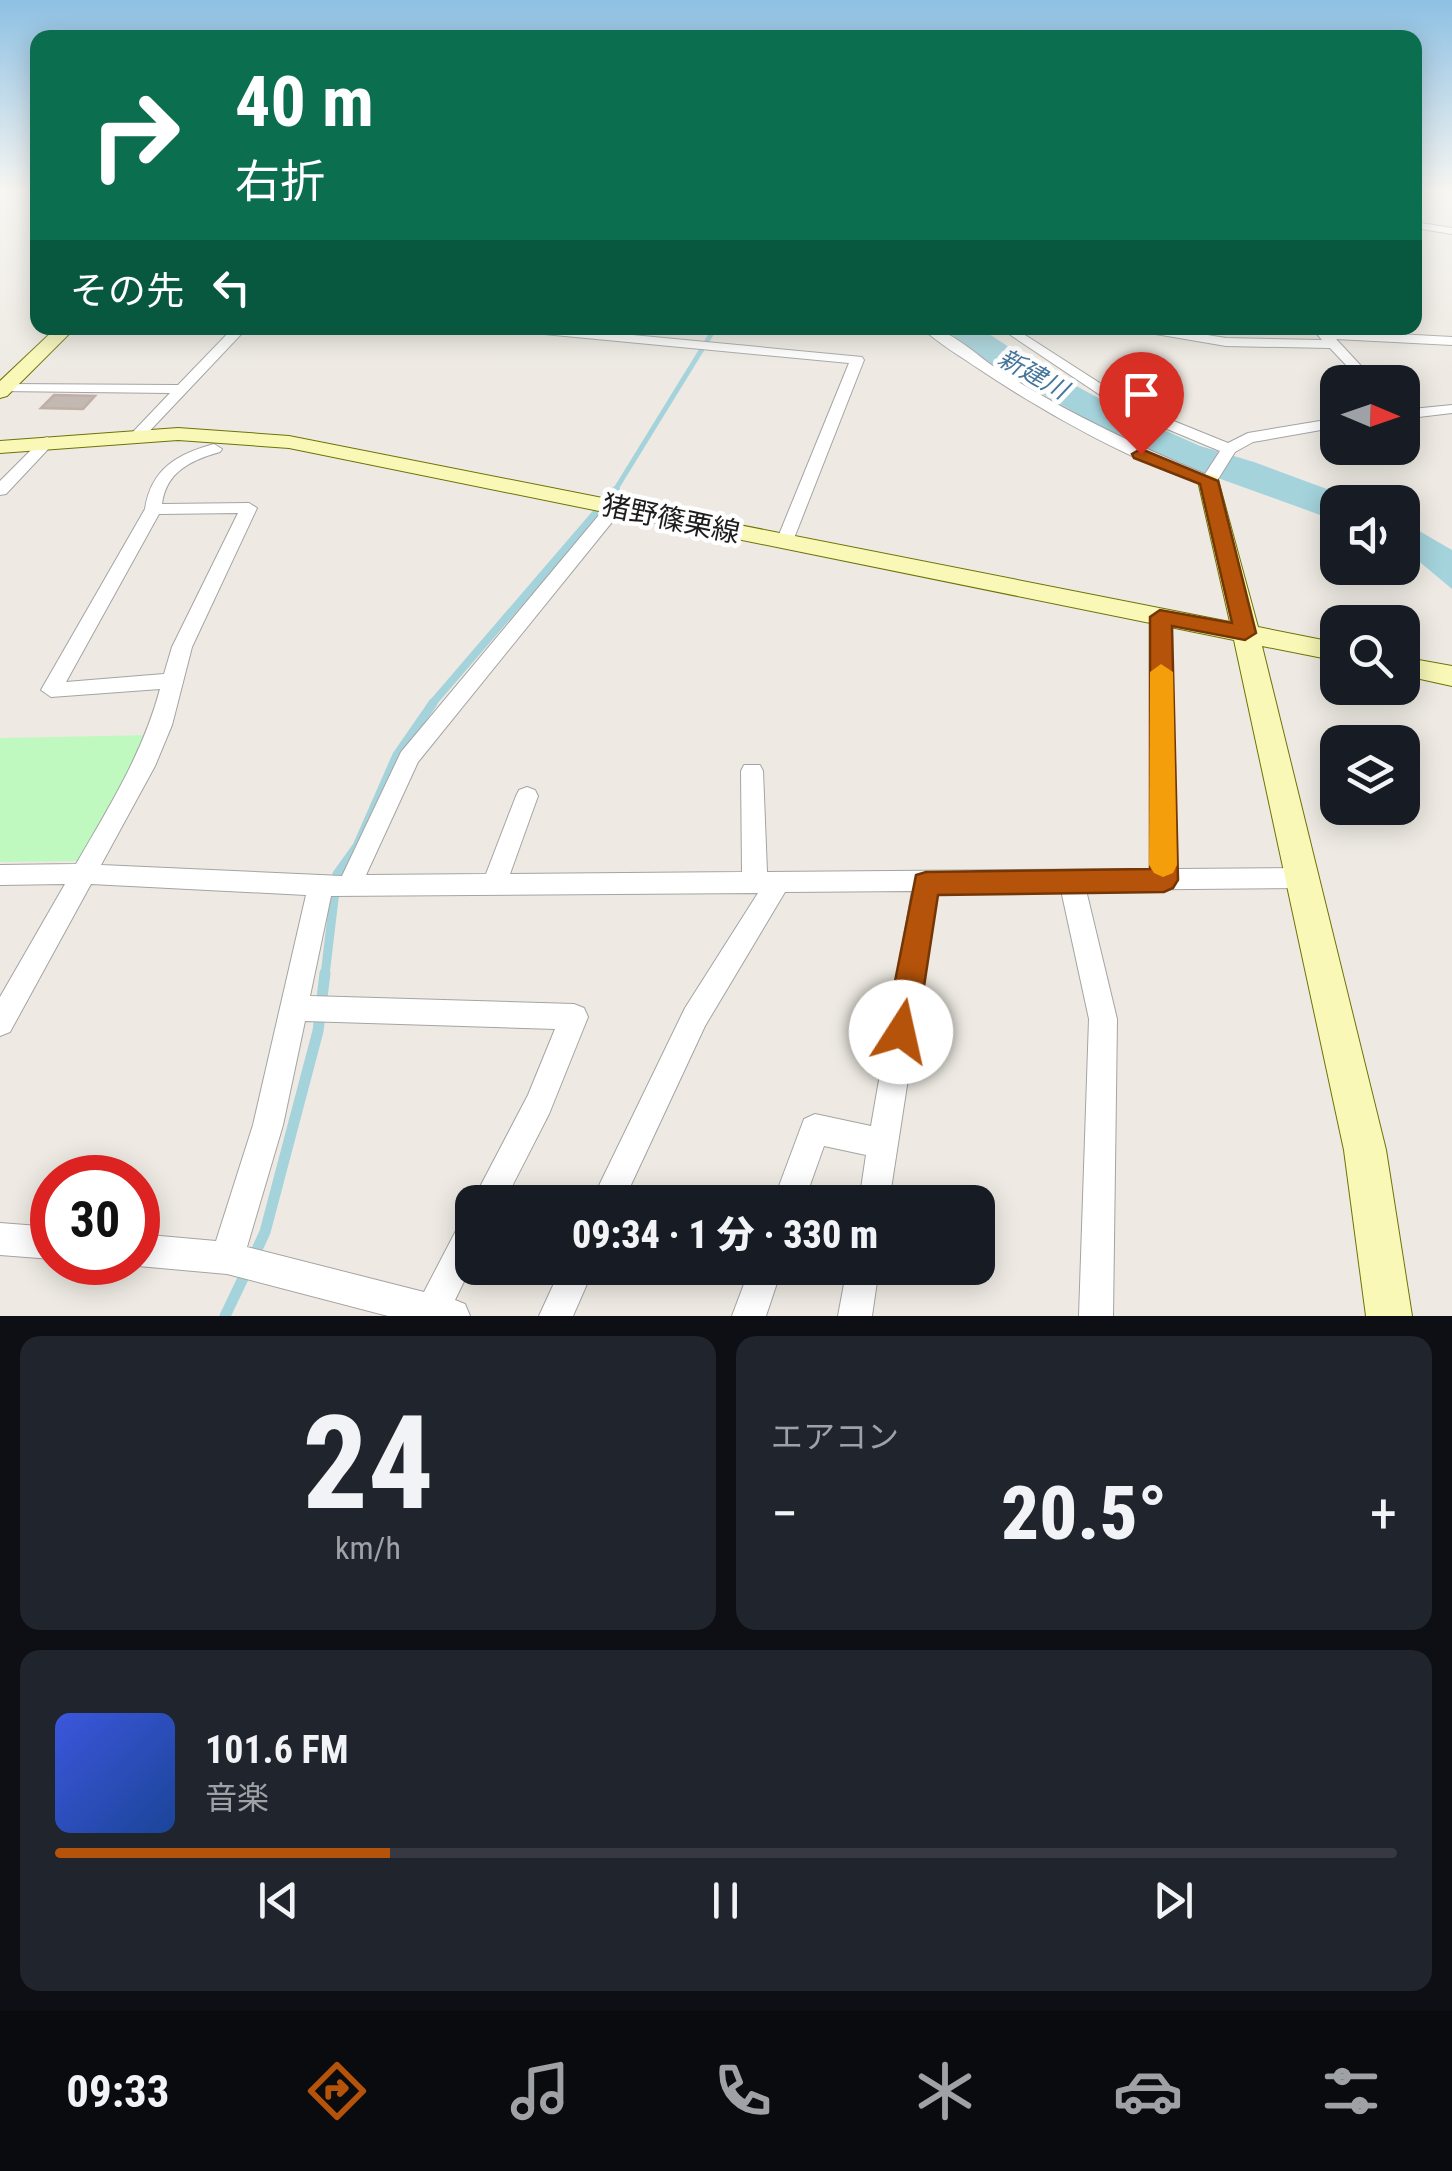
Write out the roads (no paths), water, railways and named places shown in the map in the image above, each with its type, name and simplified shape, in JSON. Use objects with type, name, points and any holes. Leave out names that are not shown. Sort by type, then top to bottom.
[{"type":"main road","points":[[2,390],[59,335]]},
{"type":"main road","name":"猪野篠栗線","points":[[0,447],[138,434],[208,434],[289,442],[1320,648]]},
{"type":"main road","points":[[1209,481],[1305,878],[1365,1150],[1389,1316]]},
{"type":"main road","points":[[1420,670],[1452,676]]},
{"type":"street","points":[[138,434],[233,335]]},
{"type":"street","points":[[597,335],[857,360],[786,542]]},
{"type":"street","points":[[940,335],[1043,404],[1141,454],[1209,481],[1229,449],[1270,432],[1320,425]]},
{"type":"street","points":[[1017,335],[1129,408],[1229,449]]},
{"type":"street","points":[[1185,335],[1226,342],[1325,335],[1452,341]]},
{"type":"street","points":[[1325,335],[1352,365]]},
{"type":"street","points":[[2,390],[182,389]]},
{"type":"street","points":[[1420,413],[1452,409]]},
{"type":"street","points":[[0,490],[46,442]]},
{"type":"street","points":[[172,681],[51,690],[153,509],[154,496],[170,464],[186,455],[214,449]]},
{"type":"street","points":[[348,886],[409,758],[614,507]]},
{"type":"street","points":[[0,1024],[144,766],[161,725],[182,647],[249,508],[153,509]]},
{"type":"street","points":[[1160,617],[1164,880]]},
{"type":"street","points":[[615,1185],[695,1017],[766,884],[752,771]]},
{"type":"street","points":[[494,886],[527,796]]},
{"type":"street","points":[[0,875],[86,874],[321,886],[1305,878]]},
{"type":"street","points":[[1072,882],[1103,1019],[1096,1316]]},
{"type":"street","points":[[877,1185],[926,883]]},
{"type":"street","points":[[227,1258],[268,1125],[321,886]]},
{"type":"street","points":[[296,1008],[574,1017],[539,1104],[497,1185]]},
{"type":"street","points":[[796,1185],[816,1129],[883,1144]]},
{"type":"street","points":[[0,1240],[30,1242]]},
{"type":"street","points":[[160,1252],[227,1258],[390,1309],[443,1313],[455,1279]]},
{"type":"street","points":[[556,1316],[570,1285]]},
{"type":"street","points":[[749,1316],[760,1285]]},
{"type":"street","points":[[855,1316],[860,1285]]},
{"type":"water","name":"新建川","points":[[952,335],[991,335],[1128,414],[1200,446],[1320,486],[1320,515],[1165,459],[1114,435],[996,367]]},
{"type":"water","points":[[1420,531],[1452,550],[1452,589],[1420,562]]},
{"type":"waterway","points":[[614,492],[711,335]]},
{"type":"waterway","points":[[431,705],[616,490]]},
{"type":"waterway","points":[[325,975],[337,874],[357,846],[397,755],[433,703]]},
{"type":"waterway","points":[[253,1258],[265,1232],[318,1031],[325,973]]},
{"type":"waterway","points":[[225,1316],[247,1270]]}]
